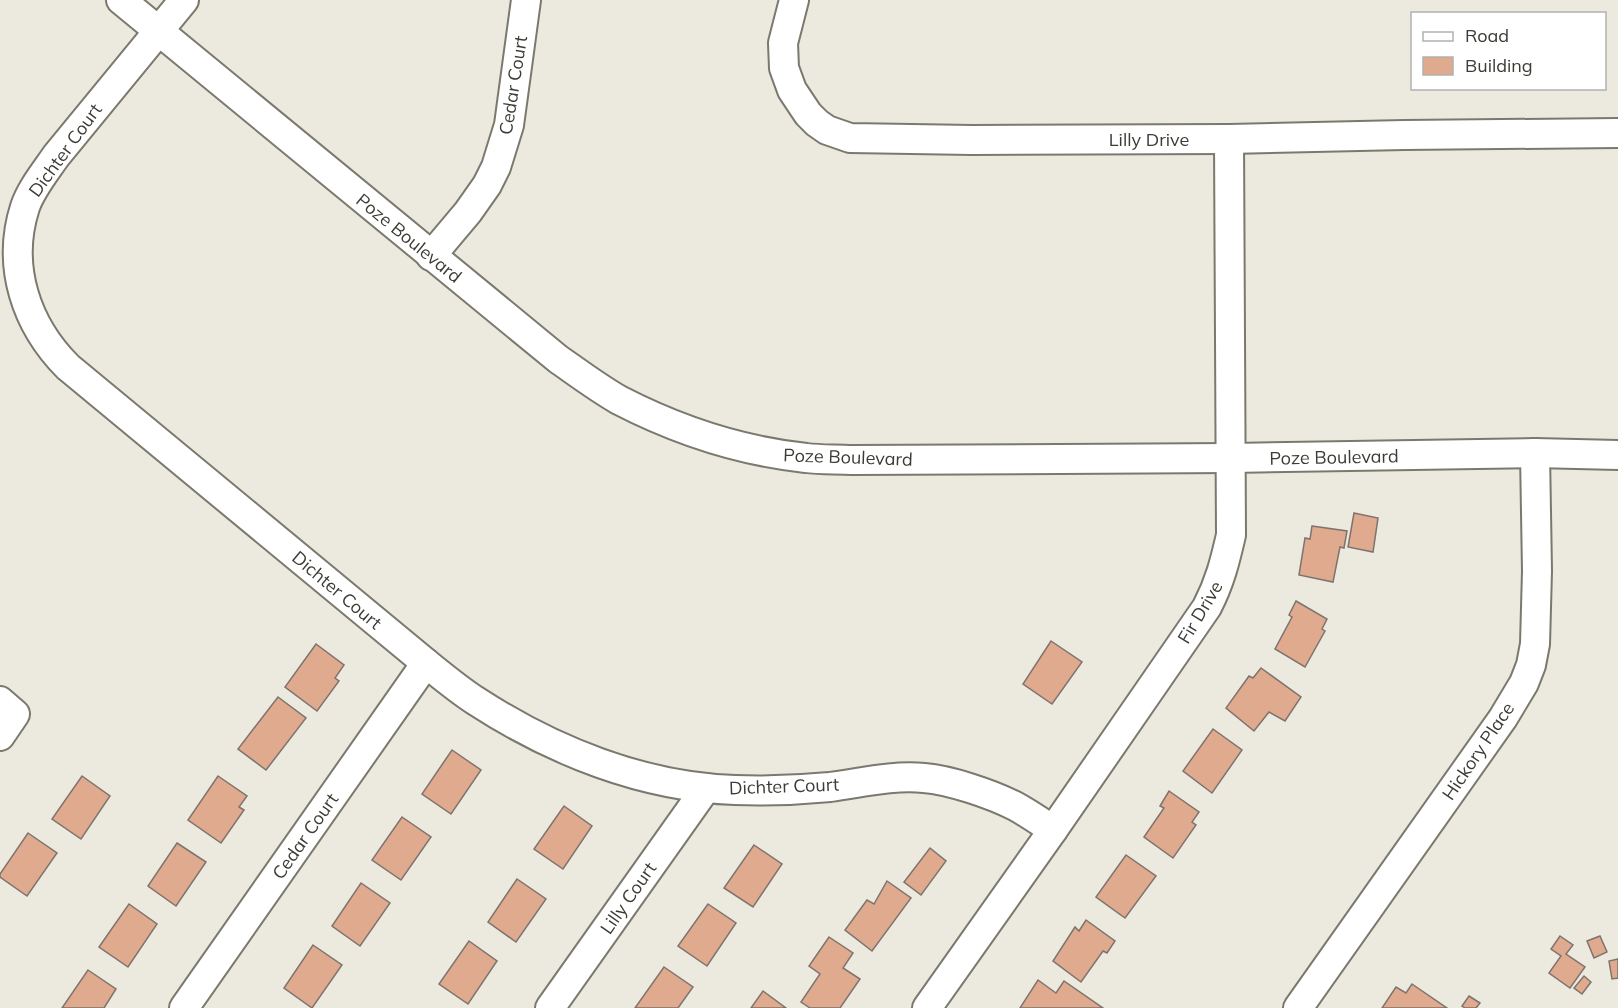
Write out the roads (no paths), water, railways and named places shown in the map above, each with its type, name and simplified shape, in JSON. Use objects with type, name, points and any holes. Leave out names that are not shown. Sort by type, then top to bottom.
[{"type":"street","name":"Poze Boulevard","points":[[120,0],[558,359],[619,399],[674,426],[708,437],[764,452],[808,459],[852,460],[1618,454]]},
{"type":"street","name":"Dichter Court","points":[[184,0],[56,156],[24,209],[17,249],[17,266],[21,283],[33,321],[45,341],[68,367],[426,663],[475,700],[519,727],[573,753],[642,776],[673,783],[734,790],[784,790],[829,787],[888,778],[925,778],[963,786],[1015,806],[1053,830]]},
{"type":"street","name":"Cedar Court","points":[[431,256],[468,212],[487,185],[496,167],[509,125],[526,0]]},
{"type":"street","name":"Lilly Drive","points":[[794,0],[783,43],[784,68],[792,90],[808,114],[822,127],[850,138],[1229,140],[1404,135],[1618,133]]},
{"type":"street","name":"Fir Drive","points":[[927,1008],[1207,607],[1223,570],[1231,535],[1229,140]]},
{"type":"street","name":"Hickory Place","points":[[1298,1008],[1503,718],[1524,683],[1531,665],[1535,644],[1537,572],[1535,453]]},
{"type":"street","name":"Cedar Court","points":[[184,1008],[426,663]]},
{"type":"street","points":[[0,701],[15,714],[0,736]]},
{"type":"street","name":"Lilly Court","points":[[550,1008],[706,788]]}]
